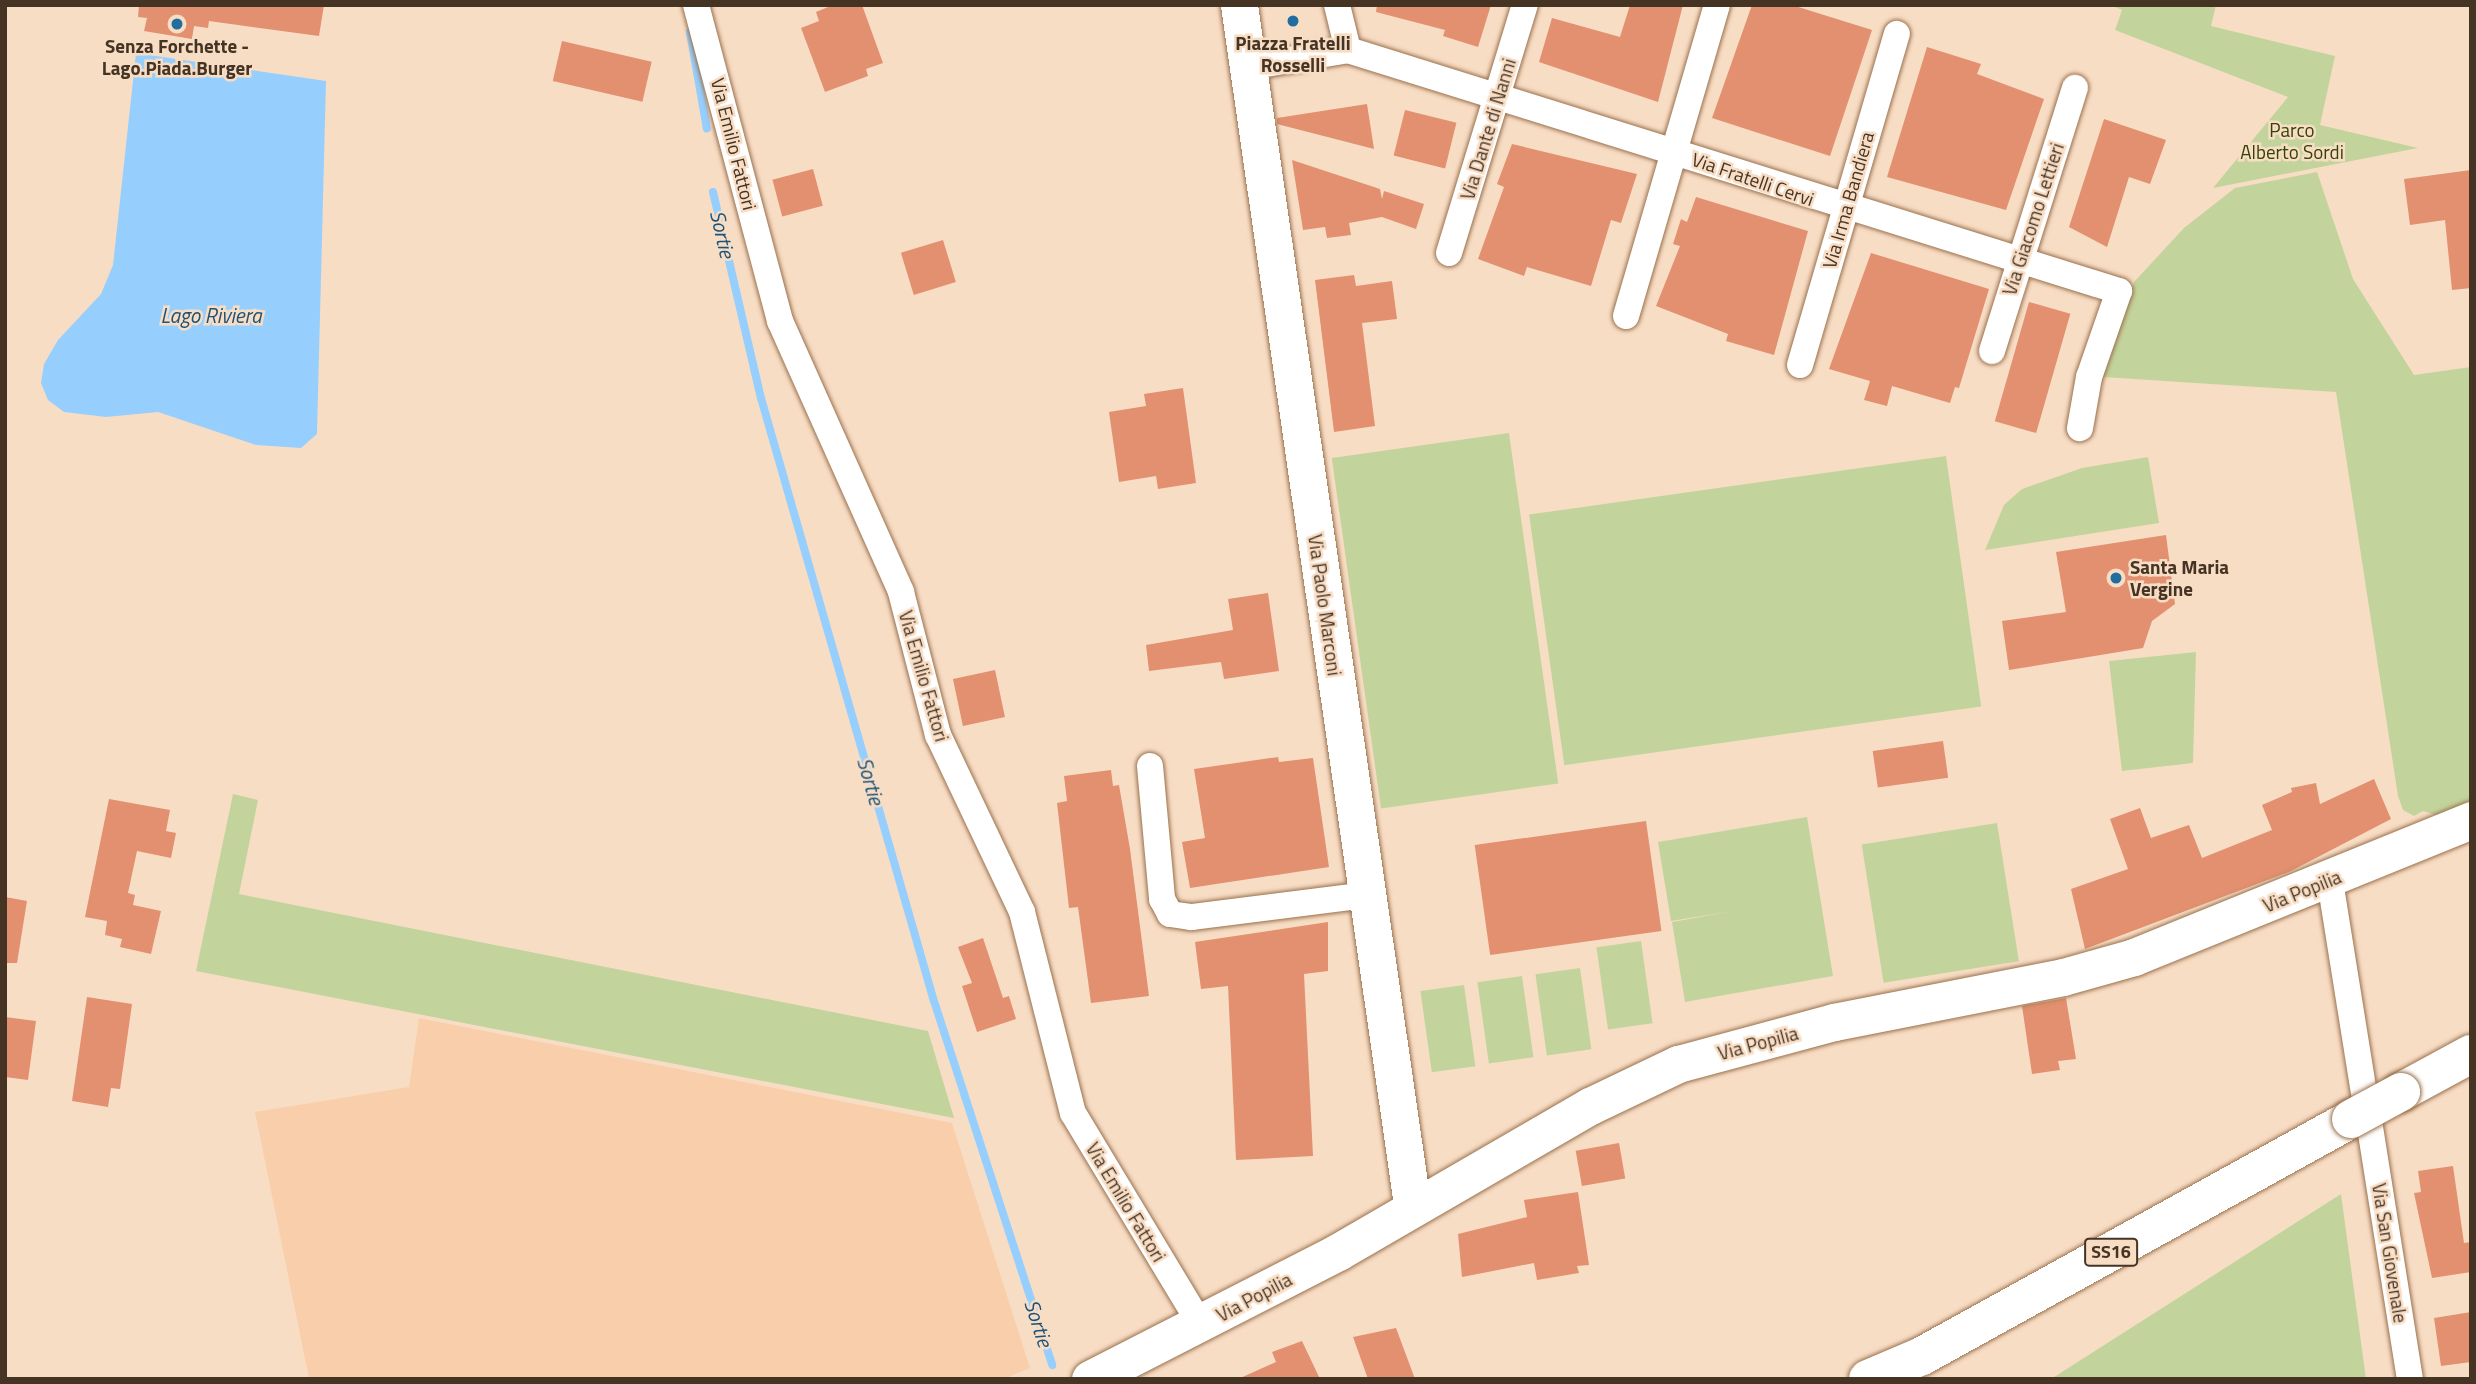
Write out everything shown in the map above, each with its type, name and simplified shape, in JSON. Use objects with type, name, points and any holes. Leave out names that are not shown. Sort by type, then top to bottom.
[{"type":"main road","name":"SS16","points":[[1868,1379],[1922,1356],[2471,1054]]},
{"type":"street","name":"Via Emilio Fattori","points":[[696,5],[780,321],[901,592],[938,735],[1022,912],[1073,1113],[1201,1325]]},
{"type":"street","name":"Via Paolo Marconi","points":[[1238,5],[1412,1204]]},
{"type":"street","points":[[1337,5],[1348,50]]},
{"type":"street","name":"Via Dante di Nanni","points":[[1450,253],[1525,5]]},
{"type":"street","points":[[1626,316],[1676,153],[1717,5]]},
{"type":"street","name":"Via Irma Bandiera","points":[[1800,365],[1897,34]]},
{"type":"street","name":"Via Fratelli Cervi","points":[[1248,67],[1348,50],[1497,99],[1676,153],[1845,210],[2119,291],[2089,377],[2080,428]]},
{"type":"street","name":"Via Giacomo Lettieri","points":[[1992,351],[2075,88]]},
{"type":"street","points":[[1150,766],[1161,900],[1170,914],[1192,917],[1367,895]]},
{"type":"street","name":"Via Popilia","points":[[1090,1379],[1201,1325],[1338,1252],[1412,1204],[1590,1106],[1678,1065],[1834,1022],[2063,977],[2134,957],[2330,881],[2471,820]]},
{"type":"street","name":"Via San Giovenale","points":[[2330,881],[2371,1108],[2410,1379]]},
{"type":"shaded area","points":[[419,1018],[952,1123],[1030,1368],[1004,1379],[309,1379],[255,1112],[409,1087]]},
{"type":"green space","name":"Parco Alberto Sordi","points":[[2111,5],[2216,5],[2211,26],[2335,56],[2320,125],[2418,148],[2213,188],[2288,97],[2115,30],[2122,10]]},
{"type":"green space","points":[[2317,172],[2353,279],[2414,375],[2471,367],[2471,805],[2443,817],[2423,811],[2414,816],[2403,810],[2398,796],[2336,392],[2103,377],[2134,282],[2184,228],[2235,188]]},
{"type":"green space","points":[[1509,433],[1558,784],[1381,808],[1332,458]]},
{"type":"green space","points":[[1946,456],[1981,707],[1564,765],[1529,515]]},
{"type":"green space","points":[[2148,457],[2159,523],[1985,550],[2004,505],[2022,489],[2082,468]]},
{"type":"green space","points":[[2196,652],[2193,763],[2122,771],[2109,661]]},
{"type":"green space","points":[[233,794],[258,800],[239,894],[928,1031],[954,1118],[196,971]]},
{"type":"green space","points":[[1807,817],[1833,976],[1685,1002],[1672,922],[1734,911],[1671,921],[1658,842]]},
{"type":"green space","points":[[1997,823],[2019,961],[1884,983],[1862,844]]},
{"type":"green space","points":[[1641,941],[1653,1023],[1608,1029],[1596,947]]},
{"type":"green space","points":[[1580,968],[1591,1049],[1547,1055],[1535,974]]},
{"type":"green space","points":[[1522,976],[1533,1057],[1489,1063],[1477,982]]},
{"type":"green space","points":[[1464,985],[1475,1066],[1432,1072],[1420,991]]},
{"type":"green space","points":[[2341,1194],[2366,1379],[2051,1379]]},
{"type":"water","name":"Lago Riviera","points":[[136,53],[326,81],[317,434],[301,448],[256,445],[158,412],[106,417],[64,412],[48,400],[41,383],[44,364],[58,340],[101,294],[113,265]]},
{"type":"building","points":[[139,5],[324,5],[319,36],[209,21],[208,28],[194,26],[192,39],[144,31],[147,18],[138,17]]},
{"type":"building","points":[[833,5],[862,5],[883,63],[866,69],[868,76],[825,92],[801,28],[819,21],[816,12]]},
{"type":"building","points":[[1377,5],[1491,5],[1478,47],[1443,36],[1445,30],[1376,12]]},
{"type":"building","points":[[1630,5],[1683,5],[1658,102],[1539,62],[1552,18],[1620,37]]},
{"type":"building","points":[[1752,5],[1792,5],[1872,30],[1830,156],[1712,118]]},
{"type":"building","points":[[562,41],[652,62],[642,102],[553,81]]},
{"type":"building","points":[[1927,47],[1981,64],[1977,74],[2044,99],[2006,210],[1887,177]]},
{"type":"building","points":[[1367,104],[1374,149],[1277,124],[1277,118]]},
{"type":"building","points":[[1405,110],[1456,123],[1445,168],[1394,156]]},
{"type":"building","points":[[2104,119],[2166,140],[2150,184],[2129,177],[2107,247],[2069,227]]},
{"type":"building","points":[[1512,144],[1637,174],[1621,223],[1611,220],[1591,286],[1527,267],[1524,276],[1478,259],[1504,187],[1497,184]]},
{"type":"building","points":[[1292,160],[1380,189],[1382,199],[1384,191],[1424,204],[1416,229],[1382,217],[1349,223],[1351,235],[1327,238],[1325,227],[1303,230]]},
{"type":"building","points":[[813,169],[823,206],[782,217],[772,180]]},
{"type":"building","points":[[2471,170],[2471,288],[2452,290],[2445,220],[2410,225],[2404,179]]},
{"type":"building","points":[[1696,197],[1808,231],[1774,355],[1726,341],[1728,334],[1656,306],[1680,246],[1673,244],[1681,219],[1687,222]]},
{"type":"building","points":[[943,240],[956,282],[914,295],[901,253]]},
{"type":"building","points":[[1871,253],[1989,289],[1959,388],[1955,387],[1950,403],[1892,386],[1887,406],[1864,400],[1870,381],[1829,369]]},
{"type":"building","points":[[1354,275],[1356,286],[1392,281],[1397,319],[1362,323],[1375,426],[1334,432],[1315,280]]},
{"type":"building","points":[[2029,302],[2070,314],[2036,433],[1995,421]]},
{"type":"building","points":[[1183,388],[1196,483],[1158,489],[1156,476],[1119,482],[1109,412],[1146,406],[1144,394]]},
{"type":"building","name":"Santa Maria Vergine","points":[[2166,535],[2175,604],[2152,621],[2143,648],[2009,670],[2002,621],[2066,612],[2056,552]]},
{"type":"building","points":[[1268,593],[1279,671],[1224,679],[1221,662],[1149,671],[1146,645],[1233,630],[1228,599]]},
{"type":"building","points":[[995,670],[1005,717],[963,726],[953,679]]},
{"type":"building","points":[[1943,741],[1948,778],[1878,788],[1873,751]]},
{"type":"building","points":[[1278,757],[1279,762],[1313,758],[1329,867],[1190,888],[1182,842],[1205,838],[1194,769]]},
{"type":"building","points":[[1111,770],[1113,786],[1119,785],[1130,849],[1149,996],[1091,1003],[1078,907],[1069,908],[1057,803],[1067,801],[1064,776]]},
{"type":"building","points":[[2374,779],[2391,819],[2291,871],[2085,949],[2071,889],[2128,869],[2110,819],[2140,808],[2151,838],[2189,825],[2202,858],[2272,830],[2262,805],[2292,792],[2291,788],[2316,783],[2320,804]]},
{"type":"building","points":[[109,799],[170,810],[166,831],[176,833],[171,858],[137,851],[128,893],[135,895],[133,905],[161,911],[151,954],[120,947],[122,939],[105,935],[107,921],[85,917]]},
{"type":"building","points":[[1646,821],[1661,931],[1490,955],[1475,845]]},
{"type":"building","points":[[5,897],[27,901],[17,963],[5,963]]},
{"type":"building","points":[[1328,922],[1328,971],[1304,974],[1313,1156],[1236,1160],[1228,986],[1201,989],[1195,942]]},
{"type":"building","points":[[983,938],[1003,998],[1009,996],[1016,1019],[977,1032],[962,986],[972,983],[958,947]]},
{"type":"building","points":[[87,997],[132,1004],[120,1089],[111,1088],[108,1107],[72,1101]]},
{"type":"building","points":[[2066,998],[2076,1059],[2058,1061],[2060,1070],[2032,1074],[2022,1006]]},
{"type":"building","points":[[5,1017],[36,1021],[28,1080],[5,1077]]},
{"type":"building","points":[[1619,1143],[1625,1178],[1582,1186],[1576,1151]]},
{"type":"building","points":[[2453,1166],[2464,1243],[2471,1242],[2471,1272],[2432,1278],[2414,1193],[2421,1192],[2418,1171]]},
{"type":"building","points":[[1578,1192],[1589,1265],[1577,1266],[1579,1273],[1537,1280],[1534,1263],[1462,1277],[1458,1234],[1527,1217],[1524,1200]]},
{"type":"building","points":[[2471,1312],[2471,1362],[2441,1366],[2434,1318]]},
{"type":"building","points":[[1396,1328],[1415,1379],[1368,1379],[1353,1337]]},
{"type":"building","points":[[1302,1341],[1320,1379],[1238,1379],[1276,1362],[1272,1352]]},
{"type":"waterway","name":"Sortie","points":[[690,32],[707,129]]},
{"type":"waterway","name":"Sortie","points":[[713,192],[761,398],[933,998],[1052,1365]]},
{"type":"place","name":"Piazza Fratelli Rosselli","points":[[1293,21]]},
{"type":"place","name":"Senza Forchette - Lago.Piada.Burger","points":[[177,24]]},
{"type":"place","name":"Santa Maria Vergine","points":[[2116,578]]}]
